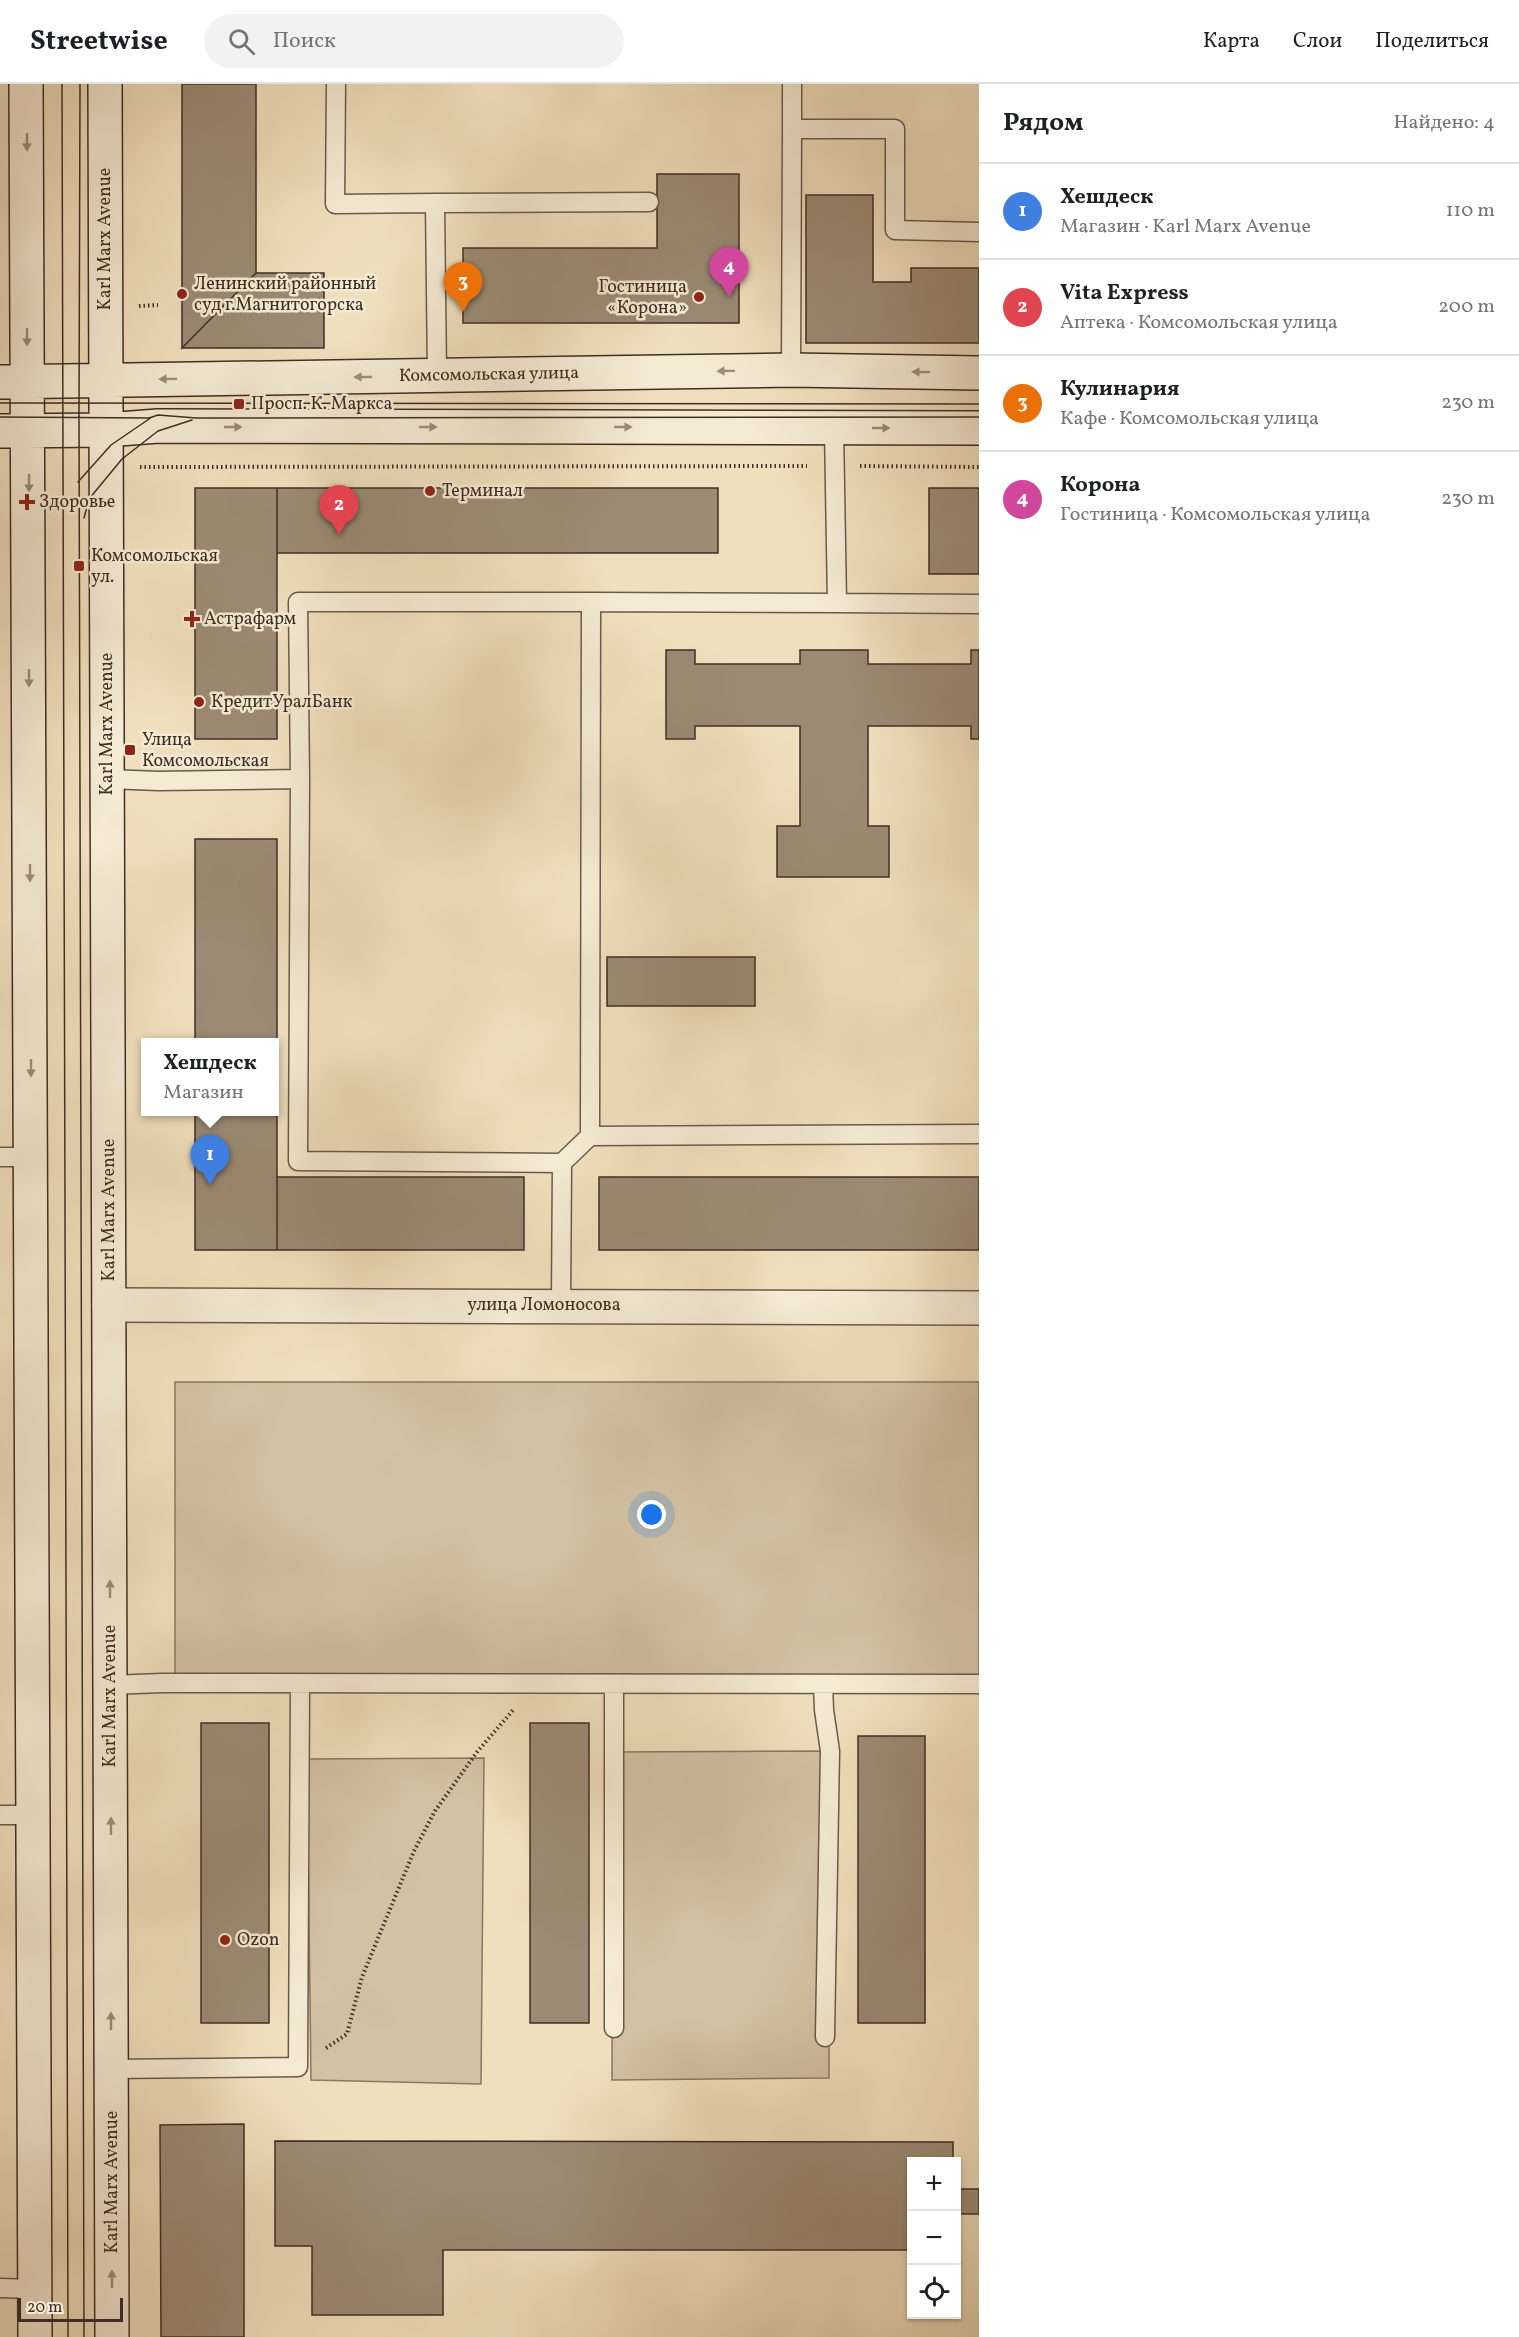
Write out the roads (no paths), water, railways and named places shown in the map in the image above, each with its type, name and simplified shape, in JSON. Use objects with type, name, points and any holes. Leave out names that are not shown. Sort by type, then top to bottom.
[{"type":"main road","points":[[26,84],[14,382],[15,1157],[33,1815],[35,2337]]},
{"type":"main road","name":"Karl Marx Avenue","points":[[105,84],[112,2337]]},
{"type":"main road","name":"Комсомольская улица","points":[[14,382],[791,370],[979,373]]},
{"type":"main road","points":[[14,431],[106,430],[158,426],[979,428]]},
{"type":"main road","name":"улица Ломоносова","points":[[109,1305],[979,1308]]},
{"type":"lane","points":[[336,84],[335,204],[649,202]]},
{"type":"lane","points":[[791,370],[792,84]]},
{"type":"lane","points":[[792,129],[895,129],[895,230],[979,232]]},
{"type":"lane","points":[[435,203],[437,376]]},
{"type":"lane","points":[[834,428],[837,603]]},
{"type":"lane","points":[[979,604],[298,602],[300,779],[298,1161],[562,1163],[590,1136],[979,1134]]},
{"type":"lane","points":[[590,1136],[591,602]]},
{"type":"lane","points":[[107,779],[159,781],[300,779]]},
{"type":"lane","points":[[561,1305],[562,1163]]},
{"type":"lane","points":[[110,1685],[162,1683],[979,1684]]},
{"type":"lane","points":[[111,2069],[298,2067],[300,1684]]},
{"type":"lane","points":[[614,1684],[614,2028]]},
{"type":"lane","points":[[823,1684],[830,1751],[825,2037]]},
{"type":"lane","points":[[0,1815],[33,1815]]},
{"type":"lane","points":[[0,2288],[35,2289]]},
{"type":"tram line","points":[[62,84],[68,2337]]},
{"type":"tram line","points":[[80,84],[84,2337]]},
{"type":"tram line","points":[[0,403],[979,404]]},
{"type":"tram line","points":[[0,417],[149,418],[158,415],[196,418],[979,417]]},
{"type":"tram line","points":[[78,482],[111,445],[152,417]]},
{"type":"tram line","points":[[84,518],[89,499],[122,459],[158,431],[192,420]]},
{"type":"place","name":"Ленинский районный суд г.Магнитогорска","points":[[182,294]]},
{"type":"place","name":"Гостиница «Корона»","points":[[699,297]]},
{"type":"place","name":"Корона","points":[[729,297]]},
{"type":"place","name":"Кулинария","points":[[463,312]]},
{"type":"place","name":"Просп. К. Маркса","points":[[239,404]]},
{"type":"place","name":"Терминал","points":[[430,491]]},
{"type":"place","name":"Здоровье","points":[[27,502]]},
{"type":"place","name":"Vita Express","points":[[339,535]]},
{"type":"place","name":"Комсомольская ул.","points":[[79,566]]},
{"type":"place","name":"Астрафарм","points":[[192,619]]},
{"type":"place","name":"КредитУралБанк","points":[[199,702]]},
{"type":"place","name":"Улица Комсомольская","points":[[130,750]]},
{"type":"place","name":"Хешдеск","points":[[210,1185]]},
{"type":"place","name":"Ozon","points":[[225,1940]]}]
